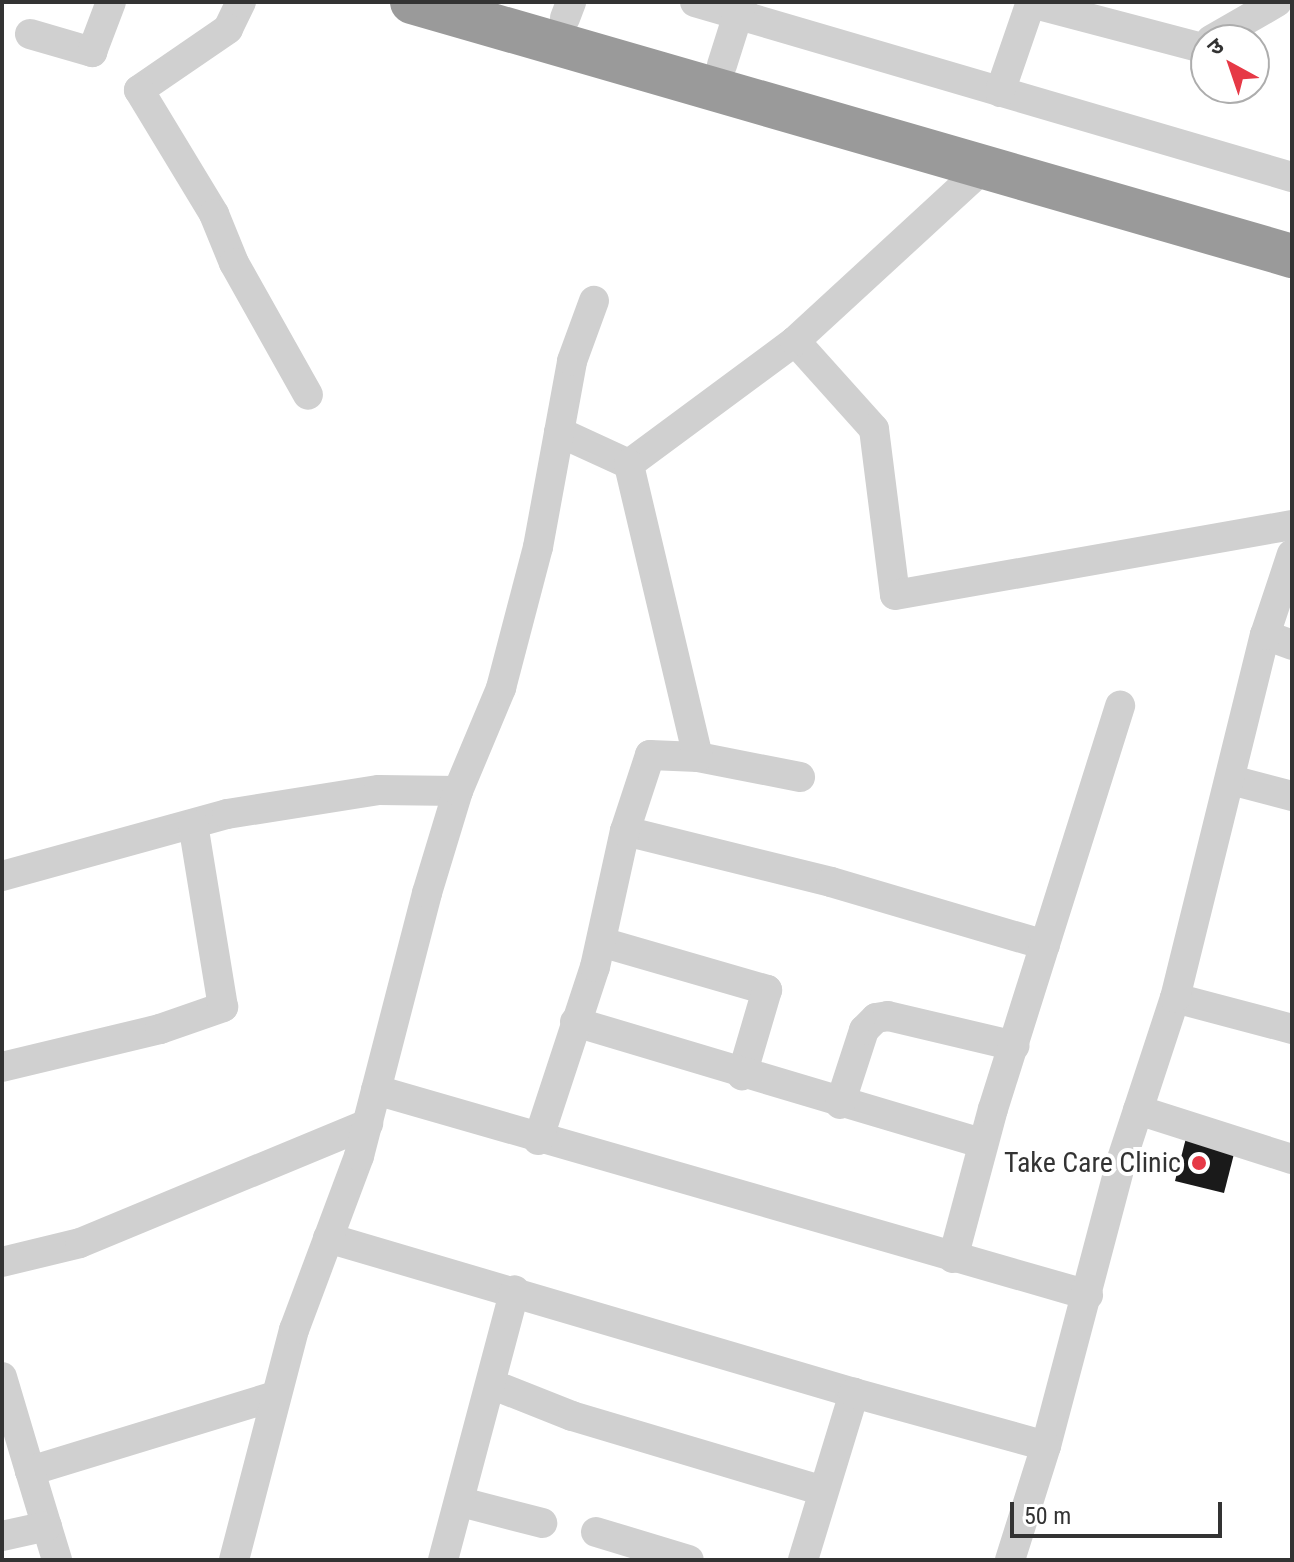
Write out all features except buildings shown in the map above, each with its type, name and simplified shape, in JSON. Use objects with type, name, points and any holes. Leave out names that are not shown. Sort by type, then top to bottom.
[{"type":"highway","points":[[412,2],[1292,256]]},
{"type":"highway","points":[[509,2],[568,10],[722,65],[1292,224]]},
{"type":"street","points":[[30,34],[92,52],[111,2]]},
{"type":"street","points":[[241,2],[228,29],[139,90],[214,214],[234,263],[308,395]]},
{"type":"street","points":[[695,2],[740,8],[1000,92],[1292,177]]},
{"type":"street","points":[[1000,92],[1031,2],[1190,41]]},
{"type":"street","points":[[1240,24],[1277,2]]},
{"type":"street","points":[[722,65],[740,8]]},
{"type":"street","points":[[629,464],[795,341],[983,168]]},
{"type":"street","points":[[234,1560],[275,1396],[368,1124],[458,791],[501,688],[538,547],[572,361],[594,301]]},
{"type":"street","points":[[795,341],[874,429],[895,595],[1292,525]]},
{"type":"street","points":[[559,432],[629,464]]},
{"type":"street","points":[[629,464],[698,757]]},
{"type":"street","points":[[1010,1560],[1046,1446],[1138,1110],[1175,998],[1231,780],[1279,640],[1292,554]]},
{"type":"street","points":[[953,1258],[983,1144],[1120,705]]},
{"type":"street","points":[[538,1140],[601,942],[625,831],[650,755],[698,757],[800,777]]},
{"type":"street","points":[[1231,780],[1292,796]]},
{"type":"street","points":[[2,876],[193,824],[379,790],[458,791]]},
{"type":"street","points":[[2,1067],[160,1029],[223,1007],[193,824]]},
{"type":"street","points":[[625,831],[831,882],[1045,945]]},
{"type":"street","points":[[601,942],[767,990],[742,1075]]},
{"type":"street","points":[[1175,998],[1291,1024]]},
{"type":"street","points":[[840,1104],[864,1030],[876,1018],[888,1016],[1015,1046]]},
{"type":"street","points":[[575,1022],[742,1075],[983,1144]]},
{"type":"street","points":[[376,1090],[538,1140],[1088,1295]]},
{"type":"street","points":[[1138,1110],[1292,1159]]},
{"type":"street","points":[[2,1262],[80,1243],[368,1124]]},
{"type":"street","points":[[328,1238],[422,1269],[515,1290],[590,1319],[1046,1446]]},
{"type":"street","points":[[443,1560],[461,1502],[515,1290]]},
{"type":"street","points":[[2,1377],[57,1560]]},
{"type":"street","points":[[491,1384],[572,1416],[823,1491]]},
{"type":"street","points":[[803,1560],[854,1393]]},
{"type":"street","points":[[30,1471],[275,1396]]},
{"type":"street","points":[[461,1502],[542,1523]]},
{"type":"street","points":[[2,1536],[47,1526]]},
{"type":"street","points":[[596,1532],[689,1560]]},
{"type":"place","name":"Take Care Clinic","points":[[1199,1163]]}]
